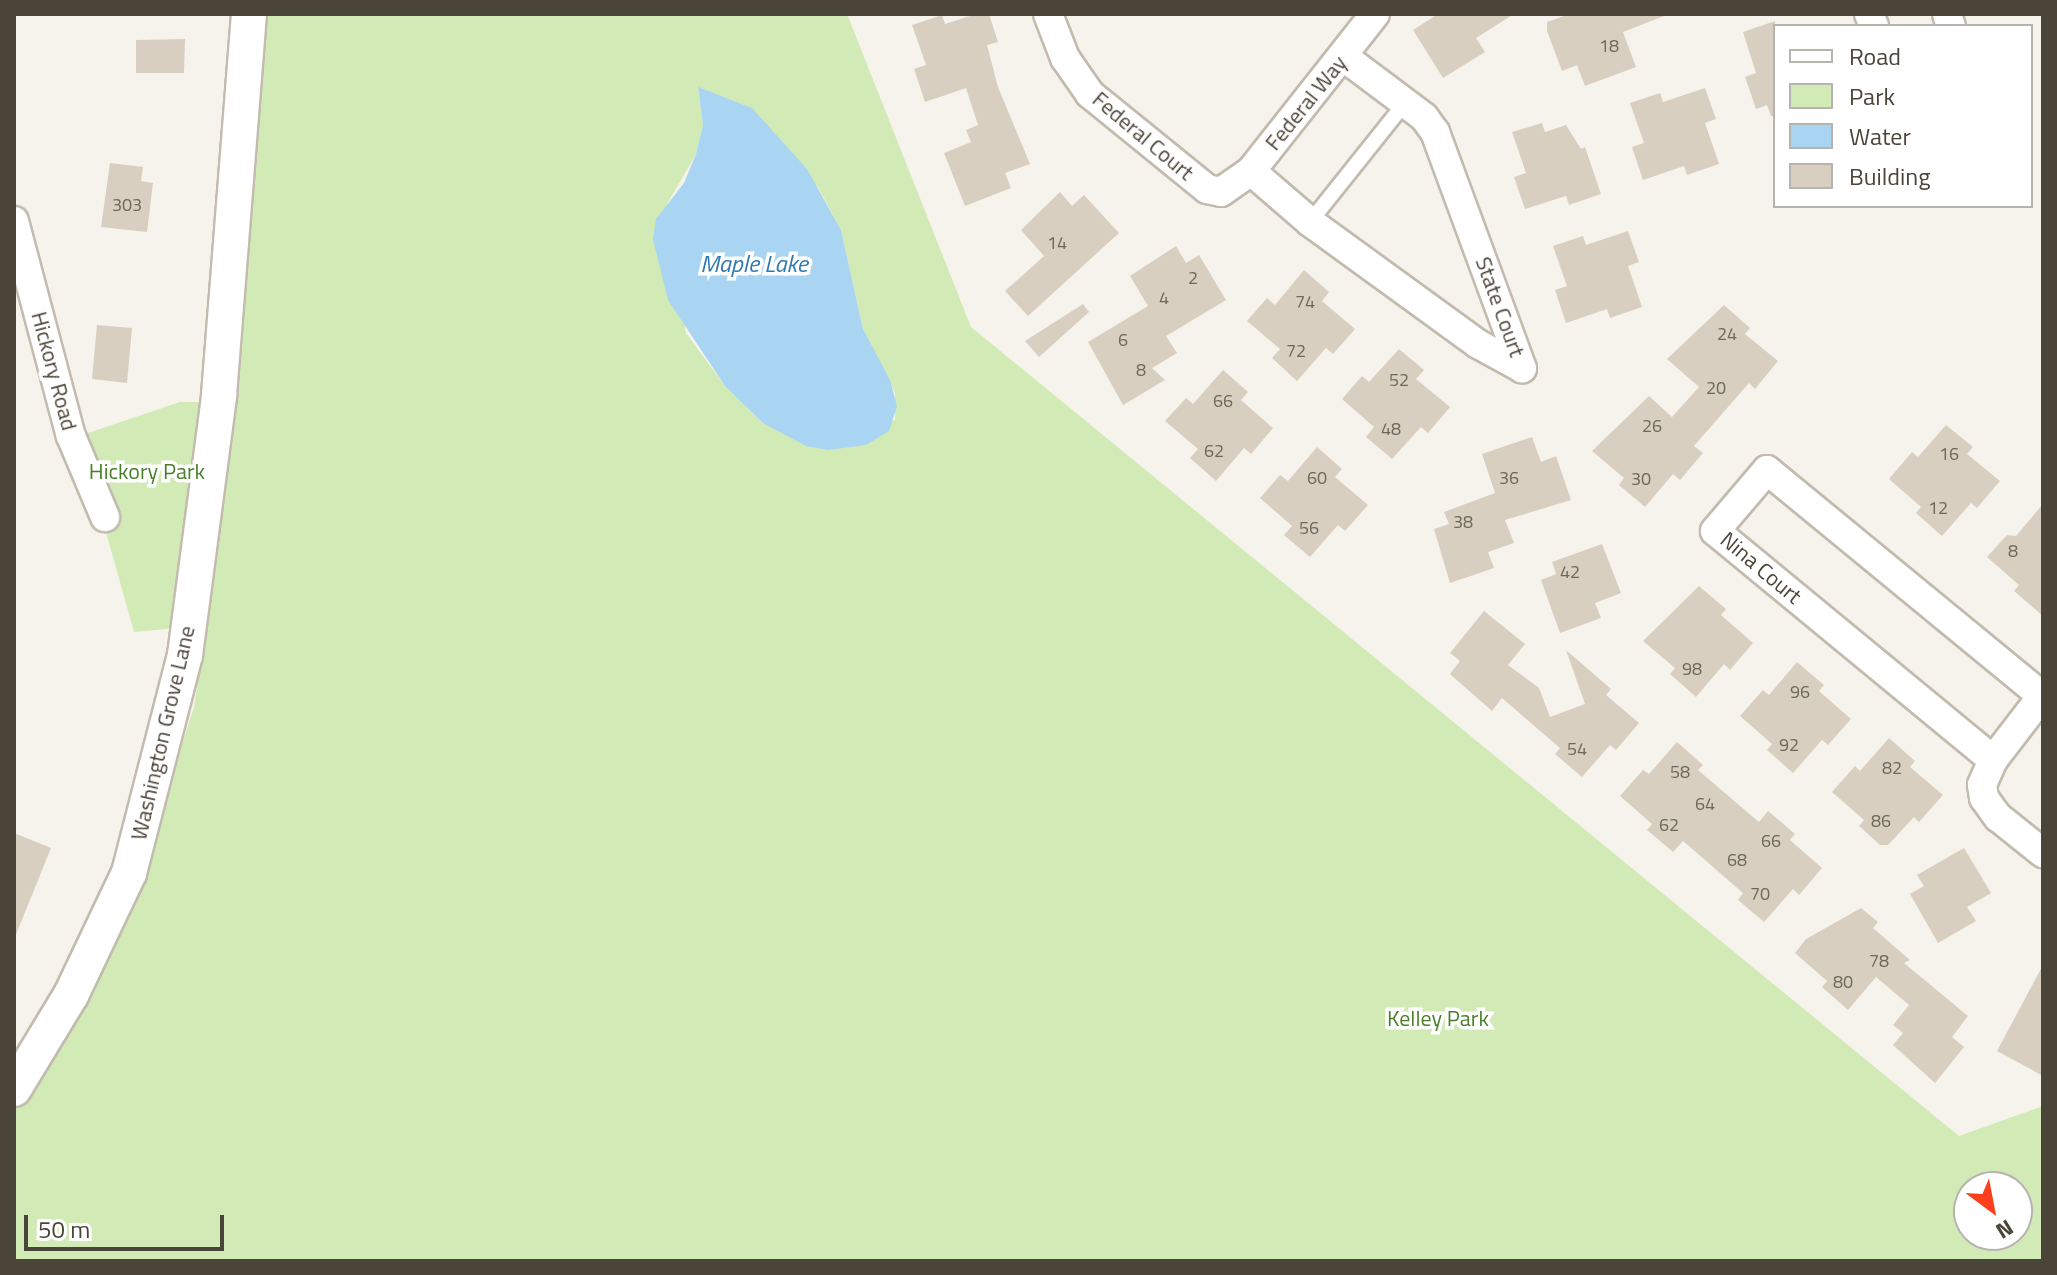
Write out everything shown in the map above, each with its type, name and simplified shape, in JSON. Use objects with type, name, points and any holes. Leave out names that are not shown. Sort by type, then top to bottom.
[{"type":"street","name":"Washington Grove Lane","points":[[14,1089],[71,995],[129,873],[185,655],[219,395],[249,14]]},
{"type":"street","name":"Federal Court","points":[[1048,14],[1065,58],[1090,94],[1207,189],[1241,180]]},
{"type":"street","name":"Federal Way","points":[[1241,180],[1344,57],[1375,14]]},
{"type":"street","name":"State Court","points":[[1241,180],[1310,222],[1478,344],[1522,368],[1435,132],[1405,103],[1344,57]]},
{"type":"street","name":"Hickory Road","points":[[14,221],[71,436],[105,517]]},
{"type":"street","name":"Nina Court","points":[[1993,760],[1715,531],[1767,470],[2042,696]]},
{"type":"street","points":[[2042,696],[1993,760],[1982,785],[1984,798],[1998,817],[2043,853]]},
{"type":"lane","points":[[1310,222],[1405,103]]},
{"type":"green space","name":"Kelley Park","points":[[261,14],[847,14],[971,327],[1959,1136],[2043,1106],[2043,1261],[14,1261],[14,1108],[87,1002],[147,852],[194,707],[214,580],[244,281]],"holes":[[[698,88],[752,108],[819,189],[841,230],[863,329],[895,393],[895,420],[763,423],[725,386],[686,333],[667,204],[696,154],[703,125]]]},
{"type":"green space","name":"Hickory Park","points":[[180,402],[212,402],[188,627],[134,632],[79,436]]},
{"type":"water","name":"Maple Lake","points":[[698,87],[752,108],[807,169],[841,230],[863,329],[890,380],[897,406],[889,431],[866,445],[828,450],[806,446],[763,423],[725,386],[668,300],[653,239],[656,219],[684,183],[696,154],[703,125]]},
{"type":"building","points":[[976,14],[989,14],[998,42],[987,45],[998,87],[1030,164],[1005,173],[1011,188],[965,206],[944,153],[971,142],[966,130],[978,125],[966,88],[925,102],[914,69],[926,65],[912,25],[942,15],[945,24]]},
{"type":"building","points":[[1438,14],[1514,14],[1476,38],[1485,52],[1443,78],[1413,30]]},
{"type":"building","points":[[1570,14],[1664,16],[1623,32],[1636,67],[1585,86],[1577,65],[1562,71],[1547,31],[1547,22]]},
{"type":"building","points":[[1775,21],[1773,116],[1767,105],[1756,109],[1745,77],[1756,73],[1743,32]]},
{"type":"building","points":[[185,39],[184,73],[136,73],[136,40]]},
{"type":"building","points":[[1705,88],[1716,119],[1705,123],[1719,164],[1687,175],[1684,166],[1643,180],[1632,147],[1644,143],[1630,103],[1660,93],[1663,102]]},
{"type":"building","points":[[1542,123],[1545,132],[1566,125],[1581,149],[1585,147],[1601,194],[1569,205],[1566,196],[1525,209],[1514,177],[1526,173],[1512,132]]},
{"type":"building","points":[[110,163],[143,167],[141,181],[153,183],[147,232],[101,227]]},
{"type":"building","points":[[1060,192],[1072,206],[1084,195],[1119,233],[1028,316],[1005,291],[1044,256],[1021,230]]},
{"type":"building","points":[[1628,231],[1639,262],[1628,266],[1642,307],[1610,318],[1607,309],[1566,323],[1555,290],[1567,286],[1553,246],[1583,236],[1586,245]]},
{"type":"building","points":[[1176,246],[1186,263],[1199,255],[1226,300],[1166,336],[1177,353],[1152,368],[1165,380],[1123,405],[1088,342],[1148,306],[1130,276]]},
{"type":"building","points":[[1304,270],[1329,292],[1322,301],[1355,329],[1333,354],[1326,348],[1297,381],[1272,358],[1280,349],[1247,321],[1267,298],[1275,305]]},
{"type":"building","points":[[1083,304],[1089,312],[1039,357],[1025,341]]},
{"type":"building","points":[[1724,305],[1750,328],[1745,334],[1778,361],[1755,389],[1749,383],[1694,446],[1703,453],[1680,480],[1673,474],[1645,507],[1619,485],[1624,478],[1592,451],[1649,396],[1672,417],[1699,387],[1667,359]]},
{"type":"building","points":[[97,325],[132,328],[127,383],[92,379]]},
{"type":"building","points":[[1399,349],[1424,370],[1416,379],[1450,407],[1428,433],[1421,427],[1392,459],[1366,437],[1374,427],[1342,399],[1362,376],[1369,382]]},
{"type":"building","points":[[1223,370],[1248,392],[1241,400],[1273,428],[1251,454],[1244,448],[1216,481],[1190,458],[1198,449],[1165,421],[1186,398],[1193,404]]},
{"type":"building","points":[[1946,425],[1973,447],[1967,454],[2000,481],[1977,508],[1971,503],[1942,536],[1916,513],[1921,507],[1889,479],[1912,452],[1918,457]]},
{"type":"building","points":[[1532,437],[1541,462],[1556,456],[1571,500],[1505,520],[1514,543],[1488,552],[1494,568],[1450,583],[1434,529],[1449,524],[1444,512],[1495,493],[1482,454]]},
{"type":"building","points":[[1317,447],[1342,469],[1335,477],[1368,505],[1345,531],[1338,525],[1310,557],[1284,535],[1292,526],[1260,498],[1280,475],[1288,481]]},
{"type":"building","points":[[2043,504],[2043,616],[2014,591],[2019,585],[1987,557],[2007,535],[2016,536]]},
{"type":"building","points":[[1602,544],[1621,593],[1595,603],[1601,618],[1560,633],[1541,580],[1556,574],[1552,562]]},
{"type":"building","points":[[1699,586],[1726,609],[1721,615],[1753,643],[1730,670],[1724,664],[1696,697],[1670,674],[1675,668],[1643,641]]},
{"type":"building","points":[[1484,611],[1525,644],[1508,665],[1539,688],[1550,717],[1585,704],[1566,650],[1611,689],[1606,695],[1639,723],[1616,750],[1610,745],[1582,777],[1555,754],[1560,748],[1502,698],[1492,711],[1450,674],[1460,661],[1450,653]]},
{"type":"building","points":[[1797,662],[1824,685],[1819,691],[1851,719],[1828,745],[1822,740],[1793,773],[1767,750],[1772,744],[1740,716],[1763,690],[1769,695]]},
{"type":"building","points":[[1889,738],[1915,761],[1910,767],[1943,795],[1919,822],[1914,817],[1888,845],[1880,845],[1859,826],[1864,820],[1832,792],[1855,766],[1860,771]]},
{"type":"building","points":[[1677,742],[1703,765],[1698,770],[1759,822],[1768,811],[1795,834],[1790,840],[1822,868],[1799,895],[1793,889],[1764,922],[1738,900],[1743,893],[1683,841],[1673,852],[1647,830],[1652,824],[1620,796],[1643,770],[1649,774]]},
{"type":"building","points":[[14,833],[51,848],[15,937],[14,937]]},
{"type":"building","points":[[1964,848],[1991,893],[1967,907],[1976,921],[1938,943],[1910,894],[1924,886],[1917,875]]},
{"type":"building","points":[[1861,908],[1878,922],[1873,928],[1910,960],[1904,963],[1968,1016],[1952,1037],[1964,1047],[1935,1083],[1893,1045],[1903,1033],[1893,1025],[1909,1005],[1876,977],[1848,1010],[1822,987],[1827,981],[1795,953],[1806,939]]},
{"type":"building","points":[[2043,965],[2043,1076],[1997,1051]]}]
